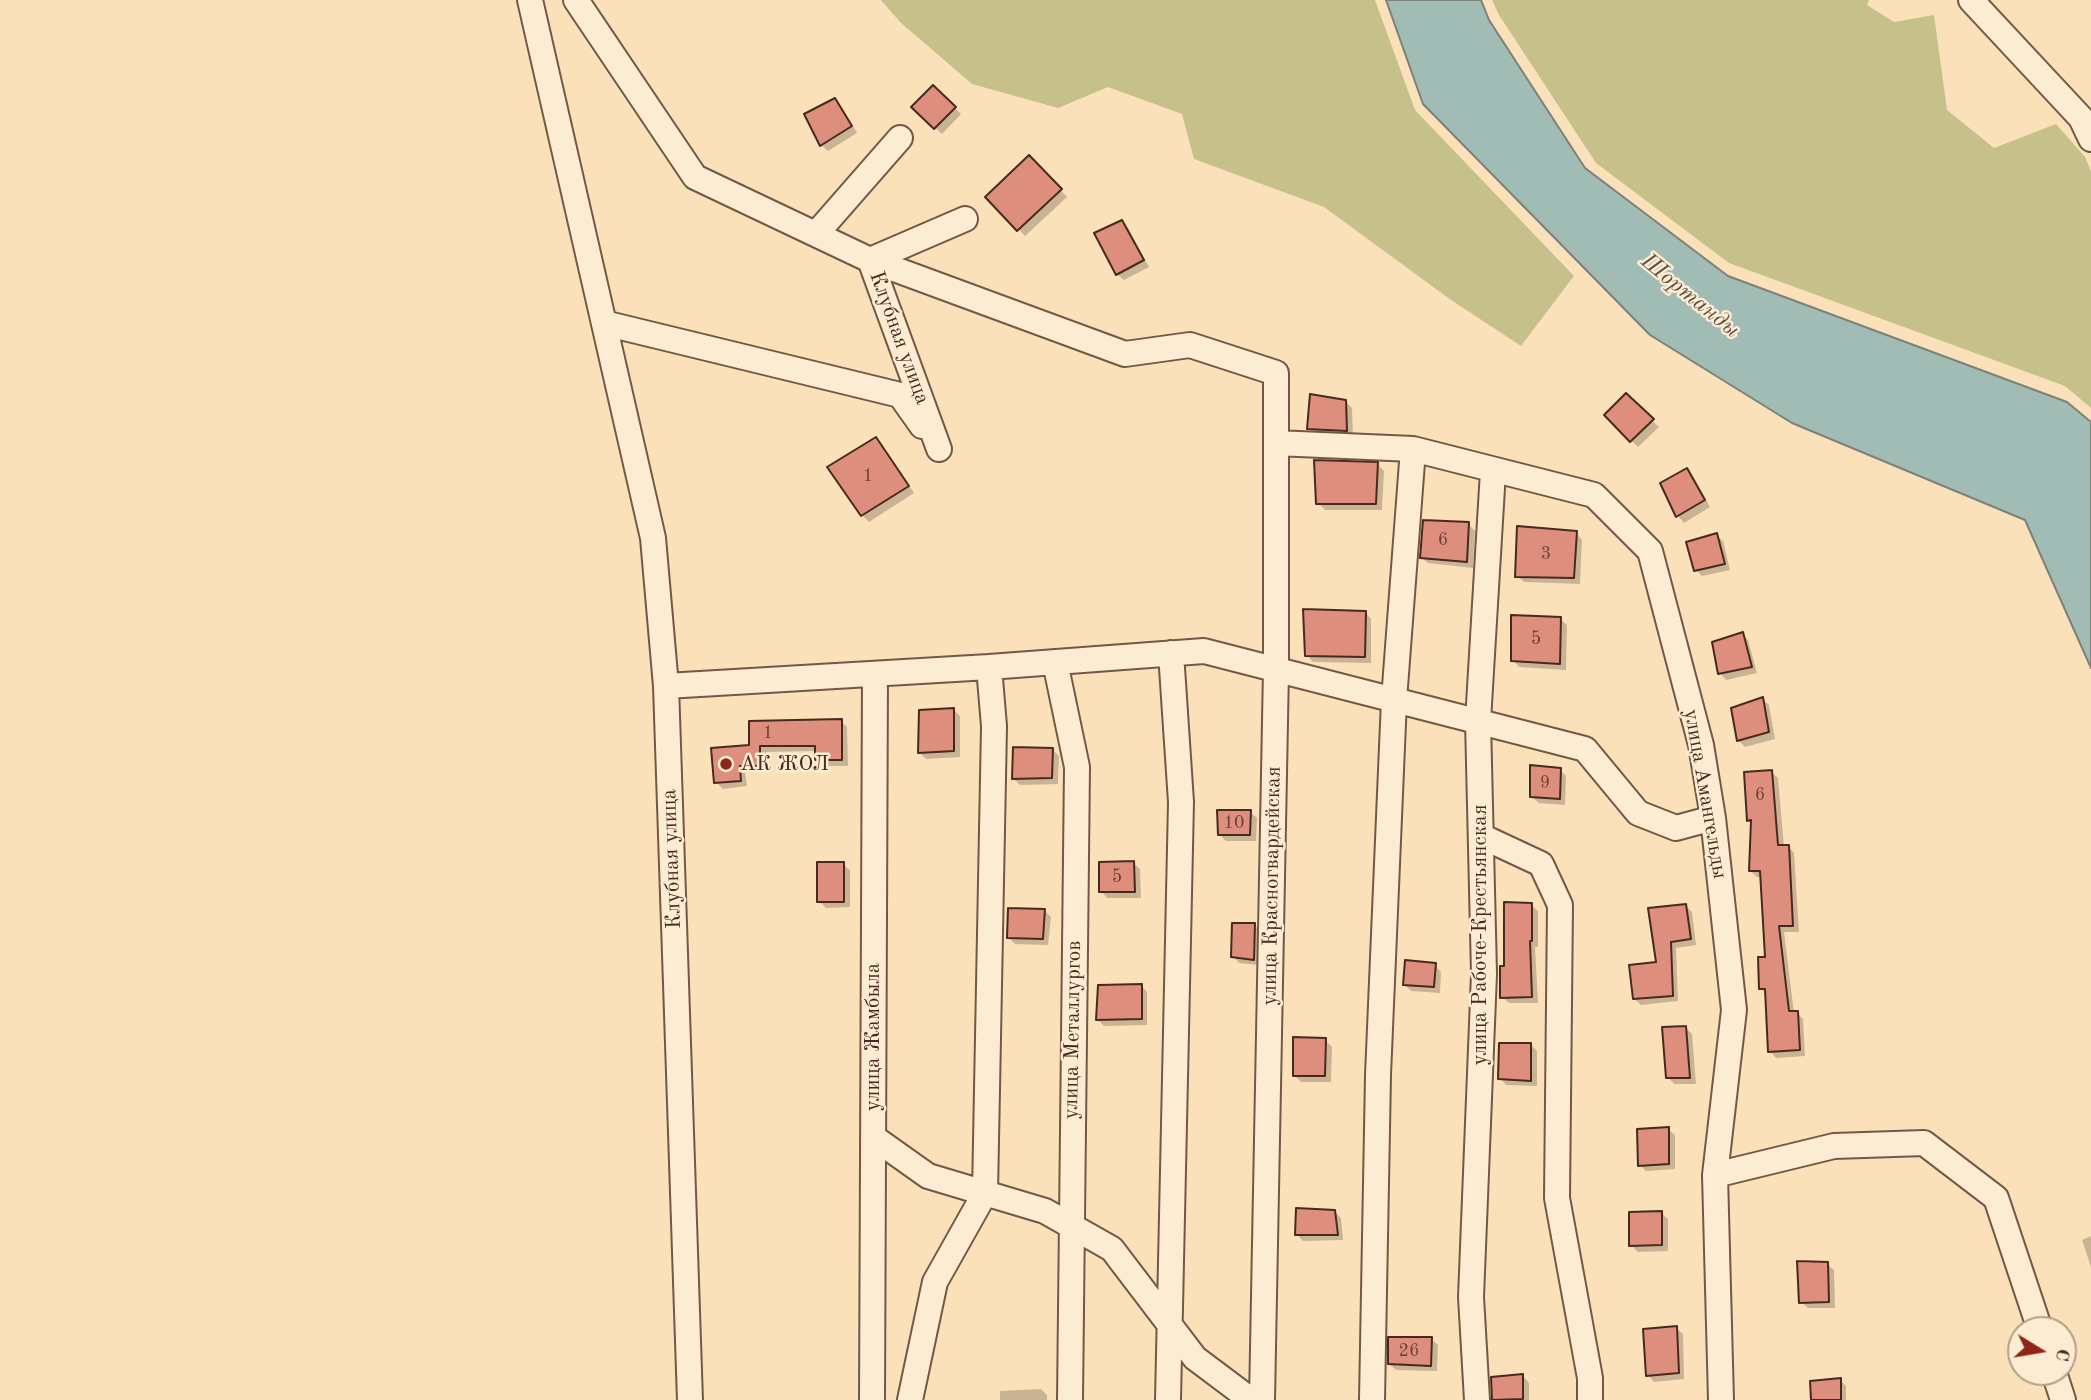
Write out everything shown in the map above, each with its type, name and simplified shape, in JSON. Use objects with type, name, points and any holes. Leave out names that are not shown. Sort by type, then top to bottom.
[{"type":"street","name":"Клубная улица","points":[[530,0],[653,538],[666,686],[690,1400]]},
{"type":"street","name":"Клубная улица","points":[[576,0],[695,177],[870,260],[939,449],[900,395],[604,323]]},
{"type":"street","points":[[1970,0],[2081,118],[2091,139]]},
{"type":"street","points":[[816,234],[900,138]]},
{"type":"street","points":[[870,260],[965,219]]},
{"type":"street","name":"улица Красногвардейская","points":[[870,260],[1125,354],[1190,345],[1276,373],[1276,669],[1262,1400]]},
{"type":"street","name":"улица Амангельды","points":[[1276,443],[1413,449],[1594,495],[1650,551],[1701,745],[1713,818],[1734,1010],[1715,1175],[1721,1400]]},
{"type":"street","points":[[1372,1400],[1378,1075],[1394,700],[1413,449]]},
{"type":"street","name":"улица Рабоче-Крестьянская","points":[[1477,1400],[1471,1297],[1484,974],[1478,722],[1493,471]]},
{"type":"street","points":[[666,686],[1204,651],[1585,749],[1638,813],[1676,828],[1713,818]]},
{"type":"street","points":[[1168,1400],[1181,802],[1171,653]]},
{"type":"street","name":"улица Металлургов","points":[[1055,662],[1077,767],[1070,1400]]},
{"type":"street","points":[[910,1400],[935,1282],[985,1193],[993,726],[989,667]]},
{"type":"street","name":"улица Жамбыла","points":[[872,1400],[875,674]]},
{"type":"street","points":[[1481,835],[1541,864],[1560,905],[1557,1198],[1590,1378],[1590,1400]]},
{"type":"street","points":[[873,1137],[928,1176],[1045,1211],[1112,1249],[1195,1358],[1251,1400]]},
{"type":"street","points":[[1715,1175],[1834,1146],[1924,1143],[1996,1198],[2035,1316]]},
{"type":"shaded area","points":[[881,0],[1375,0],[1415,110],[1574,276],[1521,346],[1451,300],[1324,207],[1194,159],[1182,114],[1108,87],[1058,108],[972,84],[900,22]]},
{"type":"shaded area","points":[[1492,0],[1869,0],[1867,5],[1894,22],[1934,15],[1947,110],[1994,148],[2056,124],[2085,157],[2091,171],[2091,408],[2065,386],[1729,263],[1596,163],[1499,15]]},
{"type":"water","name":"Шортанды","points":[[1386,0],[1481,0],[1489,20],[1585,168],[1728,276],[2067,402],[2091,422],[2091,668],[2025,520],[1792,423],[1650,335],[1423,104]]},
{"type":"building","points":[[933,85],[956,107],[934,129],[911,107]]},
{"type":"building","points":[[835,98],[852,126],[820,146],[804,114]]},
{"type":"building","points":[[1029,155],[1062,189],[1017,231],[985,197]]},
{"type":"building","points":[[1122,220],[1144,260],[1116,275],[1094,233]]},
{"type":"building","points":[[1626,393],[1654,419],[1630,442],[1604,415]]},
{"type":"building","points":[[1310,394],[1346,400],[1347,431],[1307,429]]},
{"type":"building","points":[[876,437],[909,486],[861,516],[827,467]]},
{"type":"building","points":[[1314,460],[1378,462],[1376,504],[1316,504]]},
{"type":"building","points":[[1687,468],[1705,500],[1676,517],[1660,483]]},
{"type":"building","points":[[1423,520],[1469,522],[1467,562],[1420,558]]},
{"type":"building","points":[[1517,526],[1577,531],[1574,578],[1515,577]]},
{"type":"building","points":[[1717,533],[1725,564],[1694,571],[1686,542]]},
{"type":"building","points":[[1303,609],[1366,611],[1365,657],[1305,656]]},
{"type":"building","points":[[1511,615],[1561,617],[1560,664],[1511,661]]},
{"type":"building","points":[[1743,632],[1752,667],[1718,674],[1712,642]]},
{"type":"building","points":[[1763,697],[1769,732],[1737,741],[1731,708]]},
{"type":"building","points":[[954,708],[954,751],[918,753],[919,710]]},
{"type":"building","points":[[842,719],[842,760],[815,760],[815,746],[760,746],[760,766],[740,766],[741,781],[714,783],[711,748],[749,745],[749,721]]},
{"type":"building","points":[[1013,747],[1053,748],[1052,778],[1012,779]]},
{"type":"building","points":[[1530,765],[1561,768],[1560,799],[1530,797]]},
{"type":"building","points":[[1772,770],[1778,845],[1789,845],[1793,926],[1779,926],[1789,1011],[1798,1011],[1800,1050],[1768,1052],[1765,989],[1759,989],[1758,957],[1765,957],[1760,871],[1749,871],[1751,820],[1747,821],[1744,772]]},
{"type":"building","points":[[1217,810],[1251,810],[1250,835],[1218,835]]},
{"type":"building","points":[[1134,861],[1135,892],[1099,892],[1099,862]]},
{"type":"building","points":[[817,862],[844,862],[844,902],[817,902]]},
{"type":"building","points":[[1504,902],[1532,903],[1532,997],[1500,998],[1500,966],[1504,966]]},
{"type":"building","points":[[1686,904],[1691,939],[1671,942],[1673,996],[1633,999],[1629,965],[1656,962],[1648,908]]},
{"type":"building","points":[[1008,908],[1045,909],[1043,939],[1007,938]]},
{"type":"building","points":[[1232,923],[1255,923],[1254,960],[1231,957]]},
{"type":"building","points":[[1405,960],[1436,963],[1434,987],[1403,985]]},
{"type":"building","points":[[1142,984],[1142,1019],[1096,1020],[1098,985]]},
{"type":"building","points":[[1686,1026],[1690,1078],[1666,1078],[1662,1027]]},
{"type":"building","points":[[1293,1037],[1326,1038],[1325,1076],[1293,1076]]},
{"type":"building","points":[[1499,1043],[1531,1043],[1531,1081],[1498,1079]]},
{"type":"building","points":[[1669,1127],[1669,1164],[1638,1166],[1637,1129]]},
{"type":"building","points":[[1296,1208],[1335,1210],[1338,1235],[1295,1235]]},
{"type":"building","points":[[1662,1211],[1662,1245],[1629,1246],[1629,1212]]},
{"type":"building","points":[[1797,1261],[1828,1262],[1829,1302],[1799,1303]]},
{"type":"building","points":[[1677,1326],[1679,1373],[1646,1376],[1643,1329]]},
{"type":"building","points":[[1388,1337],[1432,1337],[1431,1366],[1388,1364]]},
{"type":"building","points":[[1523,1374],[1523,1399],[1492,1400],[1491,1377]]},
{"type":"building","points":[[1841,1378],[1841,1400],[1811,1400],[1810,1381]]},
{"type":"place","name":"АК ЖОЛ","points":[[726,764]]}]
